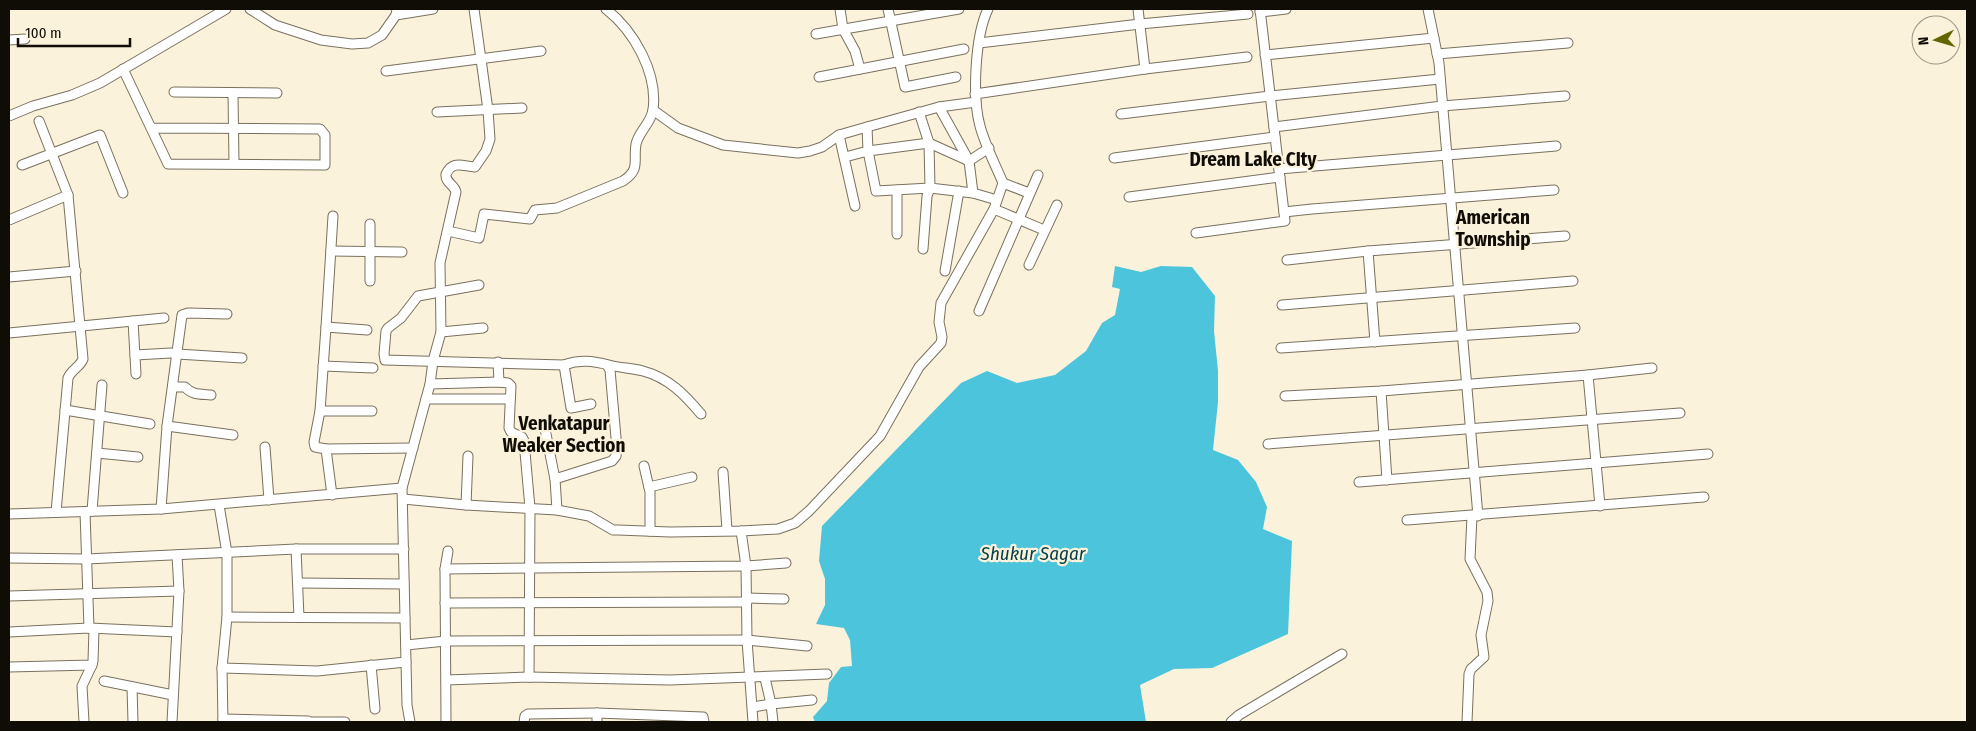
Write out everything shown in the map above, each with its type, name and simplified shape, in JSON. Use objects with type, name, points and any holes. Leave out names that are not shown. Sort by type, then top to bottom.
[{"type":"street","points":[[9,116],[32,106],[100,83],[226,9]]},
{"type":"street","points":[[250,9],[275,25],[321,40],[352,44],[368,44],[382,35],[397,12],[433,9]]},
{"type":"street","points":[[410,722],[407,705],[402,488],[430,384],[433,361],[441,332],[440,263],[456,192],[455,188],[448,182],[446,174],[451,166],[455,164],[475,167],[478,165],[490,139],[488,110],[474,9]]},
{"type":"street","points":[[448,231],[479,238],[484,214],[528,220],[535,210],[557,208],[631,176],[635,169],[636,144],[649,122],[653,110],[652,83],[633,38],[606,9]]},
{"type":"street","points":[[840,9],[843,29],[855,50],[860,69]]},
{"type":"street","points":[[888,9],[905,87],[956,77]]},
{"type":"street","points":[[816,34],[958,9]]},
{"type":"street","points":[[403,499],[557,510],[589,516],[613,530],[650,532],[741,531],[778,529],[795,523],[822,499],[880,436],[919,367],[941,343],[942,337],[939,322],[941,303],[996,205],[1003,183],[980,126],[976,98],[979,43],[982,21],[988,9]]},
{"type":"street","points":[[1138,9],[1145,68]]},
{"type":"street","points":[[1196,233],[1285,221],[1260,10],[1286,9]]},
{"type":"street","points":[[1428,9],[1440,79],[1474,474],[1475,516],[1470,558],[1485,588],[1488,601],[1481,635],[1484,657],[1471,669],[1469,674],[1468,722]]},
{"type":"street","points":[[979,43],[1140,24],[1248,14]]},
{"type":"street","points":[[1265,55],[1434,38]]},
{"type":"street","points":[[9,40],[25,39]]},
{"type":"street","points":[[1437,54],[1568,43]]},
{"type":"street","points":[[819,76],[964,49]]},
{"type":"street","points":[[386,71],[541,51]]},
{"type":"street","points":[[653,110],[678,128],[723,145],[804,152],[822,147],[839,135],[976,98],[1145,68],[1247,57]]},
{"type":"street","points":[[123,69],[168,164],[325,165],[325,135],[320,129],[151,128]]},
{"type":"street","points":[[1121,114],[1270,96],[1440,79]]},
{"type":"street","points":[[174,92],[277,93]]},
{"type":"street","points":[[233,93],[234,164]]},
{"type":"street","points":[[1114,158],[1442,106],[1565,96]]},
{"type":"street","points":[[939,107],[969,161],[973,193]]},
{"type":"street","points":[[437,112],[522,108]]},
{"type":"street","points":[[919,112],[929,143],[930,188],[927,196],[923,249]]},
{"type":"street","points":[[39,121],[68,195],[83,360],[80,365],[72,370],[68,378],[56,512]]},
{"type":"street","points":[[867,127],[868,151],[876,191],[930,188],[973,193],[1020,220],[1044,230]]},
{"type":"street","points":[[22,165],[100,135],[123,193]]},
{"type":"street","points":[[839,135],[855,206]]},
{"type":"street","points":[[845,157],[868,151],[929,143],[969,161]]},
{"type":"street","points":[[1129,197],[1279,173],[1447,154],[1556,146]]},
{"type":"street","points":[[969,161],[989,148]]},
{"type":"street","points":[[979,311],[1038,176]]},
{"type":"street","points":[[1003,183],[1029,193]]},
{"type":"street","points":[[897,234],[898,190]]},
{"type":"street","points":[[1284,212],[1554,190]]},
{"type":"street","points":[[945,271],[959,191]]},
{"type":"street","points":[[9,220],[68,195]]},
{"type":"street","points":[[1029,265],[1057,205]]},
{"type":"street","points":[[333,216],[320,411],[315,447],[326,449],[413,448]]},
{"type":"street","points":[[370,224],[370,282]]},
{"type":"street","points":[[1286,260],[1368,251],[1565,236]]},
{"type":"street","points":[[331,251],[402,252]]},
{"type":"street","points":[[1368,251],[1375,342]]},
{"type":"street","points":[[9,277],[76,271]]},
{"type":"street","points":[[1282,305],[1573,280]]},
{"type":"street","points":[[478,285],[418,296],[401,318],[388,328],[384,354],[386,360],[564,365],[584,360],[644,371],[663,379],[684,393],[701,414]]},
{"type":"street","points":[[161,509],[167,426],[173,387],[174,354],[182,315],[188,313],[227,314]]},
{"type":"street","points":[[9,333],[164,318]]},
{"type":"street","points":[[133,321],[136,374]]},
{"type":"street","points":[[326,327],[367,330]]},
{"type":"street","points":[[441,332],[483,328]]},
{"type":"street","points":[[1281,348],[1575,328]]},
{"type":"street","points":[[135,355],[174,354],[242,358]]},
{"type":"street","points":[[498,362],[498,382]]},
{"type":"street","points":[[564,365],[572,408],[591,404]]},
{"type":"street","points":[[555,479],[612,461],[616,456],[610,370],[608,365]]},
{"type":"street","points":[[323,366],[373,368]]},
{"type":"street","points":[[1285,396],[1381,391],[1588,375],[1652,368]]},
{"type":"street","points":[[1588,375],[1600,506]]},
{"type":"street","points":[[430,384],[498,382],[510,384],[509,428],[511,432],[522,437],[524,441],[530,508],[528,677]]},
{"type":"street","points":[[84,722],[82,686],[93,661],[86,559],[102,385]]},
{"type":"street","points":[[173,387],[185,387],[189,392],[195,394],[211,395]]},
{"type":"street","points":[[1381,391],[1387,480]]},
{"type":"street","points":[[426,400],[510,399]]},
{"type":"street","points":[[65,410],[150,424]]},
{"type":"street","points":[[320,411],[372,411]]},
{"type":"street","points":[[1268,444],[1680,413]]},
{"type":"street","points":[[544,424],[555,479],[557,510]]},
{"type":"street","points":[[167,426],[233,435]]},
{"type":"street","points":[[265,447],[269,500]]},
{"type":"street","points":[[326,449],[332,494]]},
{"type":"street","points":[[97,453],[138,457]]},
{"type":"street","points":[[1359,482],[1708,454]]},
{"type":"street","points":[[466,505],[468,456]]},
{"type":"street","points":[[644,466],[649,487],[650,532]]},
{"type":"street","points":[[723,472],[727,530]]},
{"type":"street","points":[[649,487],[692,477]]},
{"type":"street","points":[[9,514],[161,509],[402,488]]},
{"type":"street","points":[[1407,520],[1704,497]]},
{"type":"street","points":[[219,505],[227,553],[227,618],[222,668],[223,721],[345,722]]},
{"type":"street","points":[[741,531],[746,566],[747,640],[754,722]]},
{"type":"street","points":[[9,558],[86,559],[296,549],[404,549]]},
{"type":"street","points":[[296,549],[299,617]]},
{"type":"street","points":[[446,722],[445,569],[448,552]]},
{"type":"street","points":[[172,722],[179,591],[177,555]]},
{"type":"street","points":[[445,569],[746,566],[786,563]]},
{"type":"street","points":[[298,583],[404,584]]},
{"type":"street","points":[[9,596],[179,591]]},
{"type":"street","points":[[445,603],[784,599]]},
{"type":"street","points":[[227,618],[405,618]]},
{"type":"street","points":[[9,632],[91,629],[177,632]]},
{"type":"street","points":[[406,644],[446,641],[747,640],[807,646]]},
{"type":"street","points":[[1232,722],[1342,654]]},
{"type":"street","points":[[222,668],[318,671],[406,662]]},
{"type":"street","points":[[9,667],[92,665]]},
{"type":"street","points":[[371,666],[375,709]]},
{"type":"street","points":[[446,680],[528,677],[670,680],[765,678],[826,674]]},
{"type":"street","points":[[765,678],[773,722]]},
{"type":"street","points":[[104,681],[173,696]]},
{"type":"street","points":[[132,687],[132,722]]},
{"type":"street","points":[[752,707],[812,700]]},
{"type":"street","points":[[524,722],[525,716],[528,714],[597,718],[675,719],[704,717],[704,722]]},
{"type":"water","name":"Shukur Sagar","points":[[1115,266],[1141,272],[1161,266],[1192,267],[1215,296],[1214,331],[1218,371],[1218,402],[1213,450],[1238,460],[1256,482],[1267,507],[1263,529],[1292,541],[1288,634],[1212,668],[1174,669],[1140,685],[1146,722],[815,722],[813,717],[827,701],[829,683],[841,667],[852,666],[850,640],[844,628],[816,624],[825,605],[825,579],[819,561],[822,526],[961,383],[987,371],[1017,383],[1055,375],[1086,351],[1102,323],[1115,315],[1120,289],[1112,287]]},
{"type":"district","name":"Dream Lake CIty","points":[[1253,159]]},
{"type":"district","name":"American Township","points":[[1493,228]]},
{"type":"district","name":"Venkatapur Weaker Section","points":[[564,434]]}]
